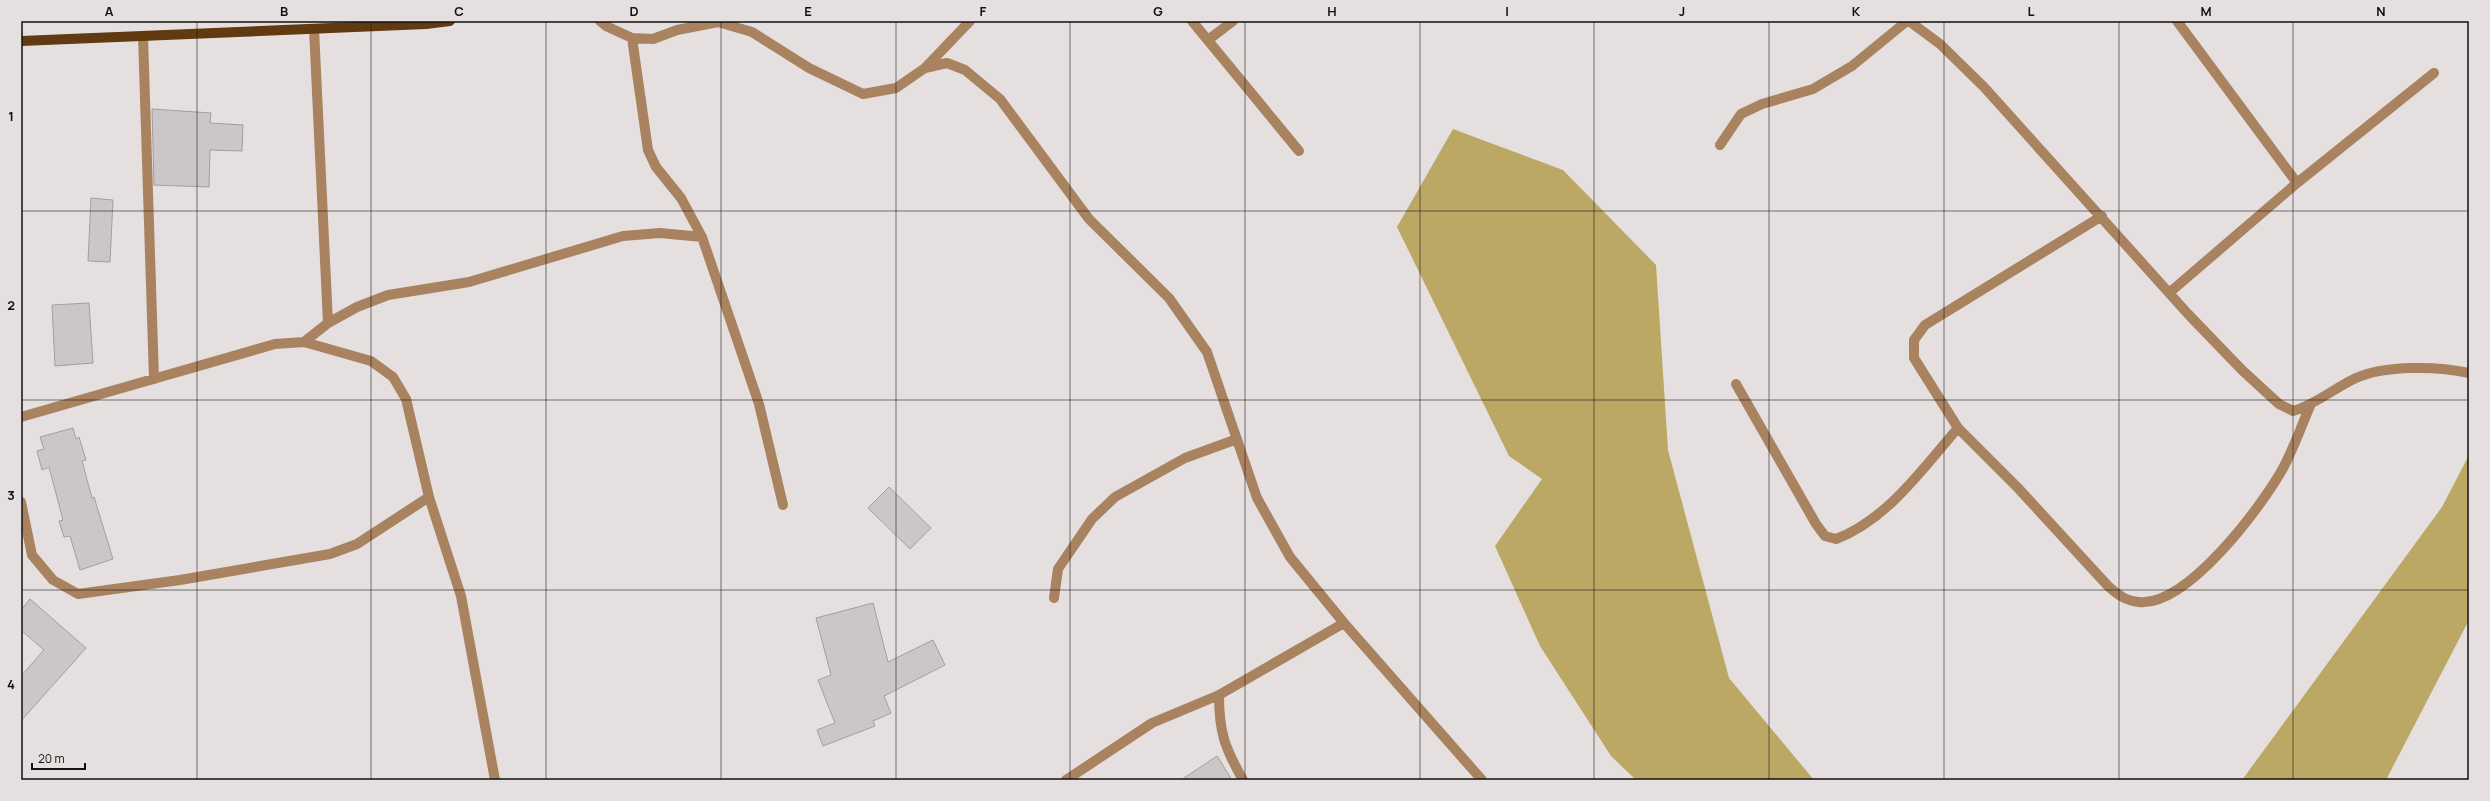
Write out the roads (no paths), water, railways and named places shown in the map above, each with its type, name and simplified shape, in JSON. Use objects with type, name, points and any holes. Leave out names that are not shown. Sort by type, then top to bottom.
[{"type":"main road","points":[[21,41],[314,29],[450,21]]},
{"type":"street","points":[[600,21],[606,26],[632,38],[653,38],[677,30],[718,22],[752,32],[809,68],[863,94],[896,88],[925,68],[970,21]]},
{"type":"street","points":[[1192,21],[1299,151]]},
{"type":"street","points":[[1208,40],[1234,21]]},
{"type":"street","points":[[1720,145],[1729,127],[1741,114],[1762,104],[1813,89],[1852,66],[1908,21],[1940,44],[1984,87],[2102,216],[2169,293],[2242,370],[2279,404],[2293,411],[2310,406],[2357,378],[2388,371],[2426,368],[2469,373]]},
{"type":"street","points":[[2178,21],[2297,182]]},
{"type":"street","points":[[314,29],[328,323]]},
{"type":"street","points":[[144,36],[154,379]]},
{"type":"street","points":[[632,38],[648,150],[656,167],[681,198],[702,237],[759,404],[783,506]]},
{"type":"street","points":[[925,68],[947,63],[965,70],[1000,99],[1089,219],[1169,298],[1207,352],[1257,498],[1290,557],[1344,623],[1482,780]]},
{"type":"street","points":[[2169,293],[2297,182],[2434,74]]},
{"type":"street","points":[[2102,216],[1925,325],[1914,340],[1914,358],[1958,428],[2018,488],[2108,586],[2122,598],[2141,603],[2159,598],[2179,587],[2209,566],[2238,534],[2264,500],[2283,469],[2310,406]]},
{"type":"street","points":[[304,342],[328,323],[357,307],[388,295],[469,282],[622,236],[660,233],[702,237]]},
{"type":"street","points":[[21,417],[275,344],[304,342],[371,361],[392,377],[406,399],[429,497],[461,596],[494,780]]},
{"type":"street","points":[[1736,384],[1816,524],[1825,536],[1836,539],[1867,523],[1905,489],[1958,428]]},
{"type":"street","points":[[1054,598],[1058,569],[1092,519],[1115,497],[1185,458],[1237,440]]},
{"type":"street","points":[[21,502],[32,555],[53,580],[78,594],[188,579],[330,554],[357,544],[429,497]]},
{"type":"street","points":[[1066,780],[1152,723],[1219,696],[1344,623]]},
{"type":"street","points":[[1219,696],[1219,720],[1226,749],[1243,780]]}]
